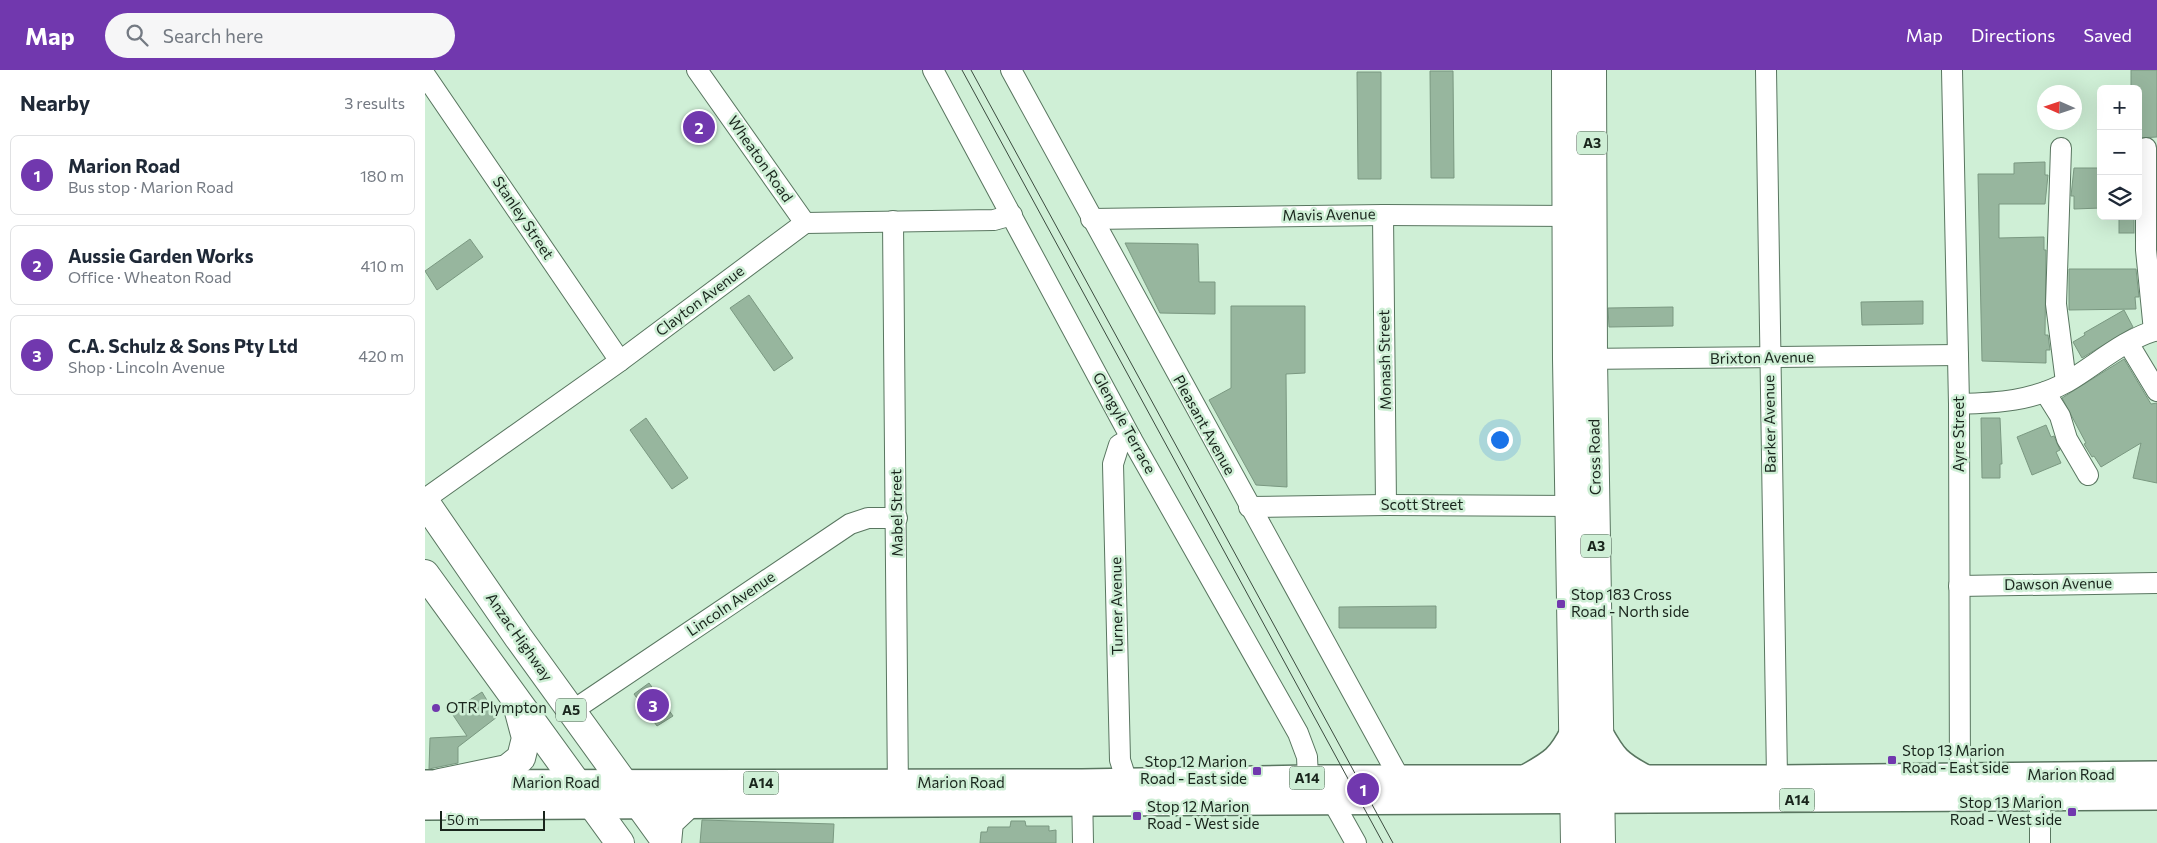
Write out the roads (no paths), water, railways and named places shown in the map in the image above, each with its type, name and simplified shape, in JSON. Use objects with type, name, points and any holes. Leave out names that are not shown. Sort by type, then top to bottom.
[{"type":"highway","name":"Cross Road","points":[[1566,70],[1580,216]]},
{"type":"highway","name":"Cross Road","points":[[1592,70],[1580,216],[1580,359],[1569,506],[1573,732],[1601,843]]},
{"type":"highway","name":"Cross Road","points":[[1575,843],[1600,733],[1596,506],[1580,359]]},
{"type":"highway","name":"Anzac Highway","points":[[425,501],[444,532],[667,843]]},
{"type":"highway","points":[[426,575],[445,576],[452,572],[455,565],[455,556],[444,532]]},
{"type":"highway","name":"A5","points":[[426,575],[620,843]]},
{"type":"highway","points":[[433,783],[507,769],[521,758],[526,738],[515,698]]},
{"type":"highway","points":[[667,843],[669,822],[687,806]]},
{"type":"main road","points":[[1525,778],[1557,758],[1564,751],[1573,732]]},
{"type":"main road","points":[[1600,733],[1614,757],[1624,767],[1644,777]]},
{"type":"main road","name":"Marion Road","points":[[1083,794],[1123,771],[1308,778],[1525,778],[1587,789],[1635,801],[1960,787],[2040,787],[2157,797]]},
{"type":"main road","name":"Marion Road","points":[[2040,787],[2157,774]]},
{"type":"main road","name":"Marion Road","points":[[433,783],[624,783],[898,794],[1083,794],[1333,802],[1534,801],[1644,777],[1777,778],[1960,787]]},
{"type":"main road","name":"Marion Road","points":[[425,807],[687,806],[898,794]]},
{"type":"main road","points":[[1534,801],[1557,818],[1575,843]]},
{"type":"main road","points":[[1601,843],[1613,816],[1635,801]]},
{"type":"street","name":"Wheaton Road","points":[[697,70],[805,223]]},
{"type":"street","name":"Glengyle Terrace","points":[[933,70],[1131,438],[1298,733],[1307,757],[1308,778]]},
{"type":"street","name":"Pleasant Avenue","points":[[1011,70],[1249,507],[1400,779]]},
{"type":"street","points":[[1592,70],[1597,70]]},
{"type":"street","name":"Barker Avenue","points":[[1766,70],[1777,778]]},
{"type":"street","name":"Ayre Street","points":[[1952,70],[1959,404],[1960,787]]},
{"type":"street","name":"Stanley Street","points":[[425,75],[620,361]]},
{"type":"street","points":[[2061,148],[2056,304],[2066,382]]},
{"type":"street","points":[[1959,404],[2023,399],[2045,392],[2066,382],[2128,343],[2156,330],[2146,250],[2146,148]]},
{"type":"street","points":[[805,223],[994,220],[1012,215]]},
{"type":"street","name":"Mavis Avenue","points":[[1091,219],[1383,215],[1580,216]]},
{"type":"street","name":"Monash Street","points":[[1383,215],[1386,505]]},
{"type":"street","name":"Mabel Street","points":[[893,221],[898,794]]},
{"type":"street","name":"Clayton Avenue","points":[[425,501],[620,361],[805,223]]},
{"type":"street","points":[[2128,343],[2157,391]]},
{"type":"street","name":"Brixton Avenue","points":[[1580,359],[1958,355]]},
{"type":"street","points":[[2045,392],[2060,416],[2067,439],[2087,475]]},
{"type":"street","name":"Turner Avenue","points":[[1123,771],[1113,464],[1119,445],[1131,438]]},
{"type":"street","name":"Scott Street","points":[[1249,507],[1386,505],[1596,506]]},
{"type":"street","name":"Lincoln Avenue","points":[[572,711],[850,524],[868,518],[897,518]]},
{"type":"street","name":"Dawson Avenue","points":[[1959,586],[2157,583]]},
{"type":"street","points":[[2040,787],[2040,843]]},
{"type":"street","points":[[1083,794],[1083,843]]},
{"type":"street","points":[[1333,802],[1356,843]]},
{"type":"tram line","points":[[962,70],[1383,843]]},
{"type":"tram line","points":[[971,70],[1393,843]]},
{"type":"place","name":"Aussie Garden Works","points":[[699,127]]},
{"type":"place","name":"Stop 183 Cross Road - North side","points":[[1561,604]]},
{"type":"place","name":"C.A. Schulz & Sons Pty Ltd","points":[[653,705]]},
{"type":"place","name":"OTR Plympton","points":[[436,708]]},
{"type":"place","name":"Stop 13 Marion Road - East side","points":[[1892,760]]},
{"type":"place","name":"Stop 12 Marion Road - East side","points":[[1257,771]]},
{"type":"place","name":"Marion Road","points":[[1363,789]]},
{"type":"place","name":"Stop 13 Marion Road - West side","points":[[2072,812]]},
{"type":"place","name":"Stop 12 Marion Road - West side","points":[[1137,816]]}]
